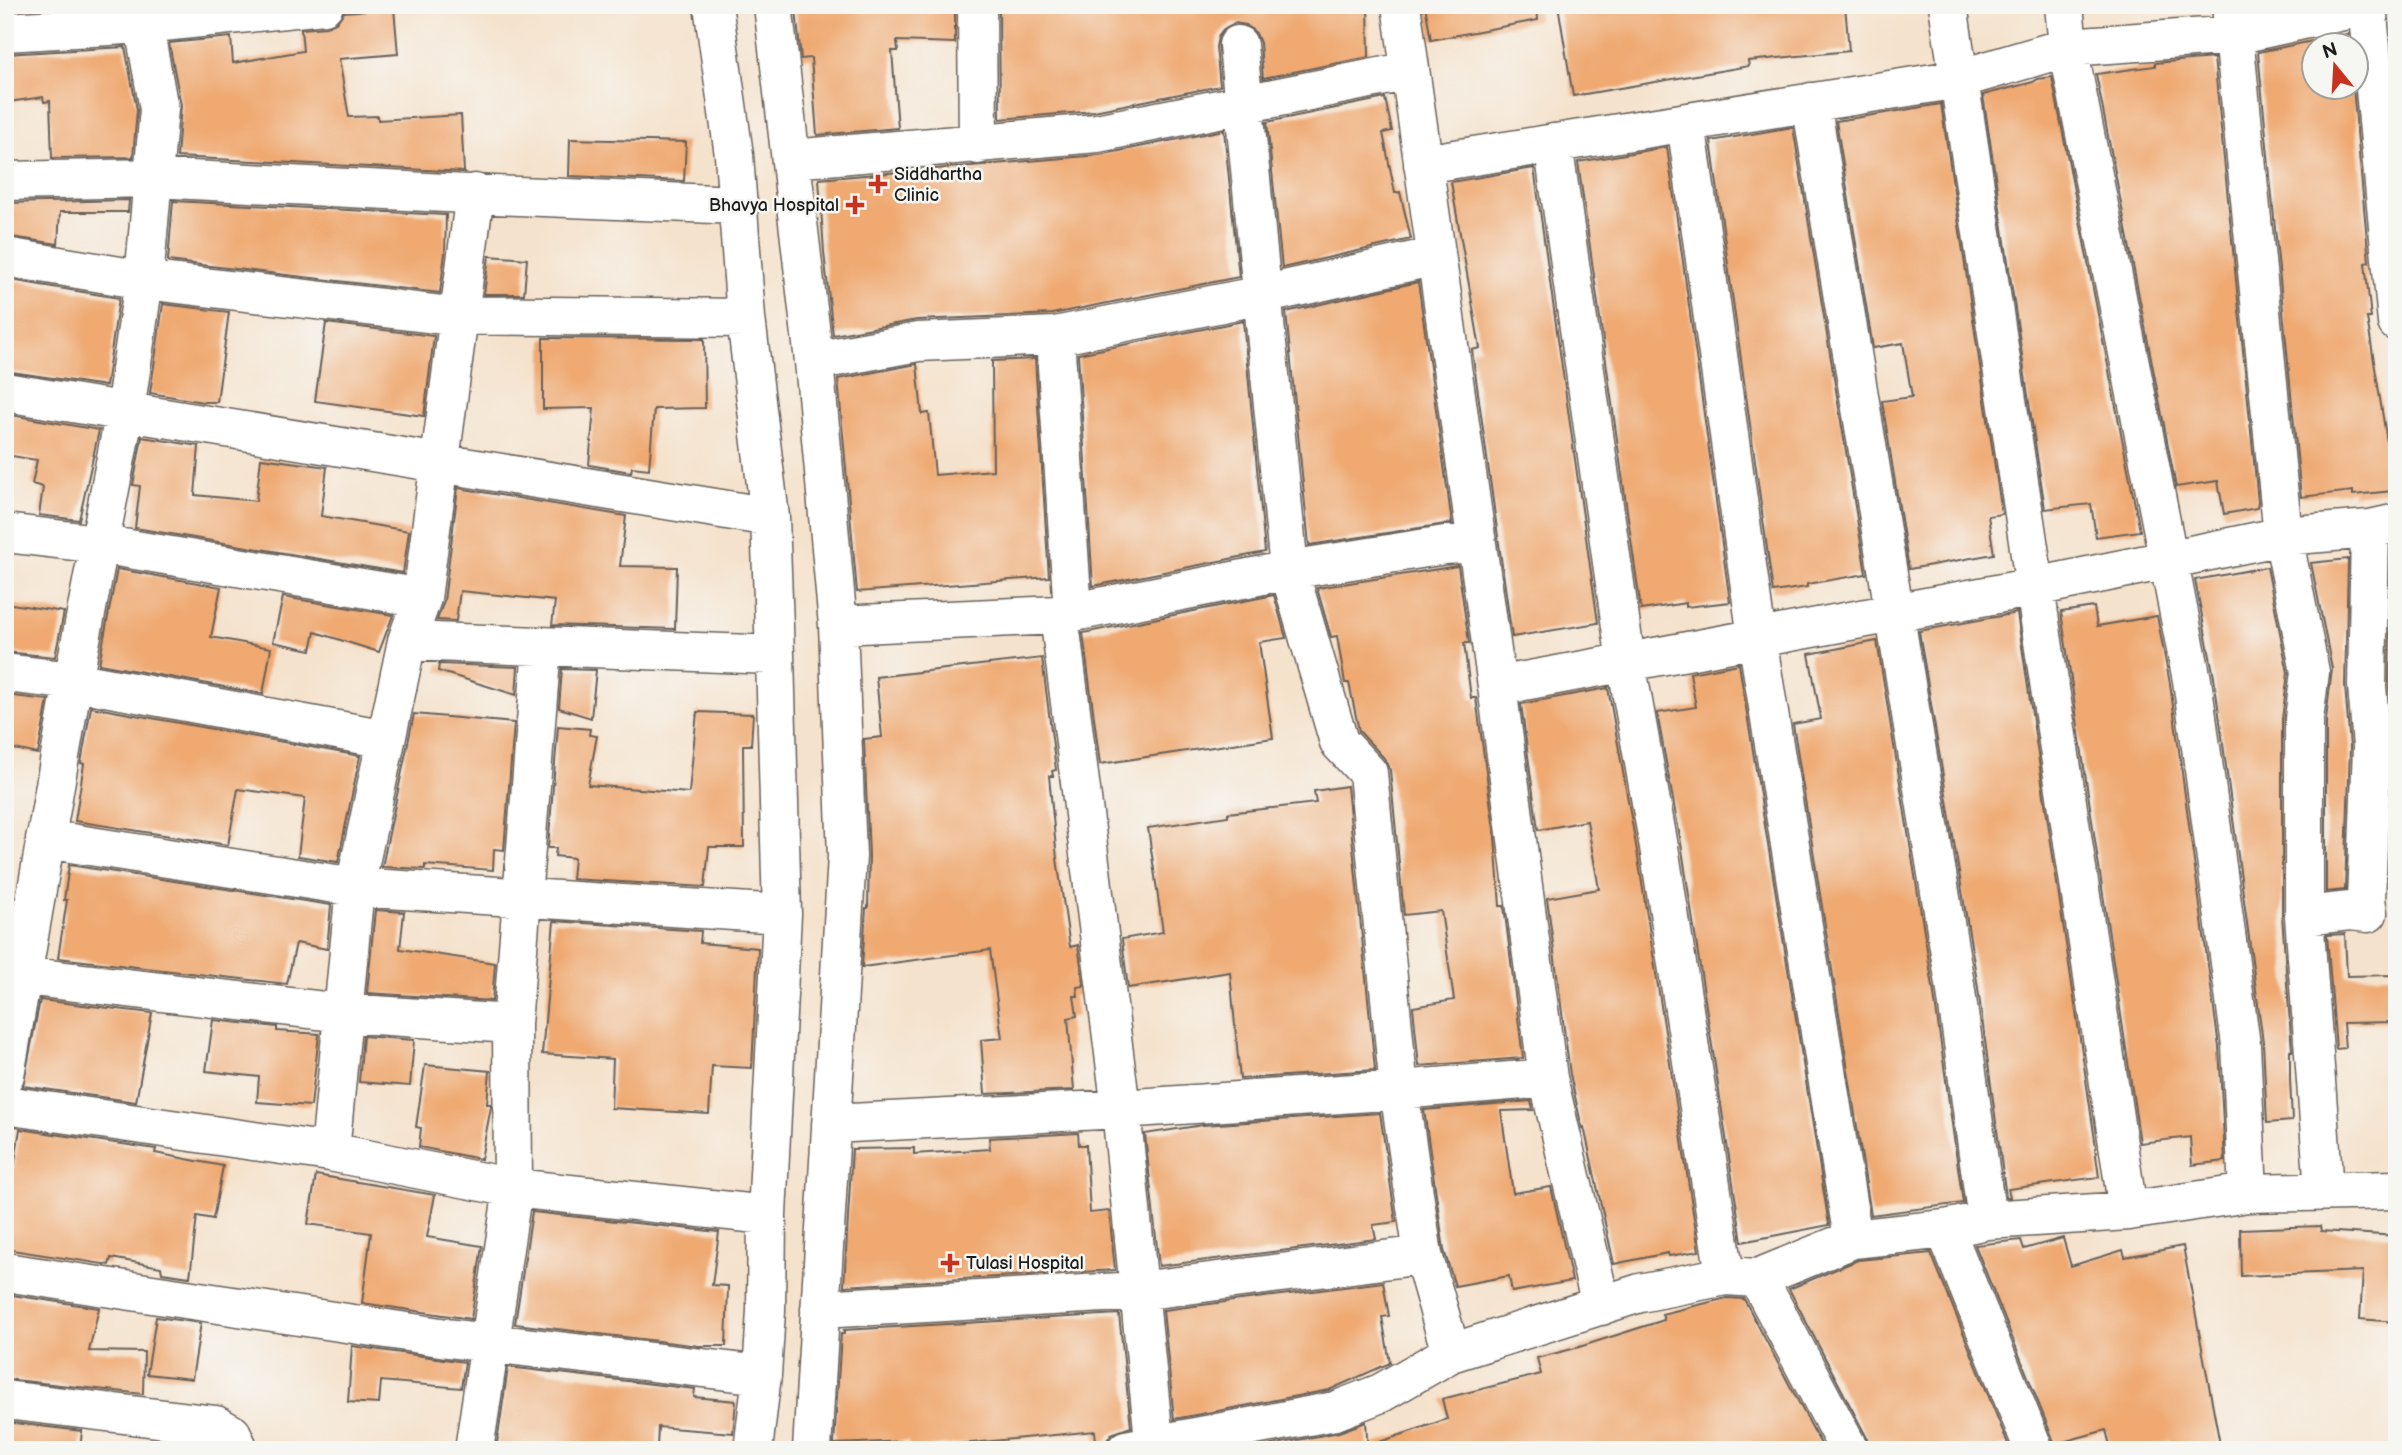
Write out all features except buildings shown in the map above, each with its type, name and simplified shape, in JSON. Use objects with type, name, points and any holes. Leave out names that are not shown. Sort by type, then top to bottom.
[{"type":"street","points":[[5,32],[142,15],[324,5]]},
{"type":"street","points":[[713,5],[739,205],[746,318],[770,517],[775,655],[782,914],[767,1215],[766,1311],[753,1450]]},
{"type":"street","points":[[773,5],[814,360],[838,625],[847,856],[812,1450]]},
{"type":"street","points":[[977,5],[978,145]]},
{"type":"street","points":[[1401,5],[1497,686],[1548,1078],[1601,1306]]},
{"type":"street","points":[[1948,5],[2128,1211]]},
{"type":"street","points":[[2064,5],[2068,47],[2192,680],[2241,1045],[2248,1194]]},
{"type":"street","points":[[1423,164],[1959,79],[2068,47],[2233,20],[2368,5],[2397,322]]},
{"type":"street","points":[[5,1075],[18,956],[46,839],[73,681],[125,411],[144,280],[159,109],[142,15]]},
{"type":"street","points":[[2233,20],[2283,536],[2311,672],[2304,719],[2304,916],[2324,1191]]},
{"type":"street","points":[[1238,45],[1289,570],[1339,742],[1368,773],[1399,1090],[1423,1255],[1451,1353]]},
{"type":"street","points":[[791,159],[1097,133],[1410,71]]},
{"type":"street","points":[[1811,102],[1955,984],[1987,1220]]},
{"type":"street","points":[[1686,122],[1757,638],[1853,1239]]},
{"type":"street","points":[[1553,143],[1626,662],[1742,1277],[1849,1450]]},
{"type":"street","points":[[5,181],[153,178],[739,205]]},
{"type":"street","points":[[330,1152],[355,887],[407,642],[422,598],[475,193]]},
{"type":"street","points":[[814,360],[918,342],[1055,336],[1262,296],[1436,256]]},
{"type":"street","points":[[5,257],[144,280],[458,315],[746,318]]},
{"type":"street","points":[[1055,336],[1066,613],[1139,1291],[1145,1449],[1335,1411],[1381,1393],[1451,1353],[1640,1293],[1742,1277],[1853,1239],[1945,1229],[1987,1220],[2128,1211],[2248,1194],[2397,1189]]},
{"type":"street","points":[[5,392],[770,517]]},
{"type":"street","points":[[1497,686],[2035,587],[2283,536],[2383,526],[2367,686],[2372,747],[2366,900],[2368,913],[2350,911],[2304,916]]},
{"type":"street","points":[[5,533],[99,544],[422,598]]},
{"type":"street","points":[[838,625],[1066,613],[1289,570],[1445,545],[1476,543]]},
{"type":"street","points":[[407,642],[775,655]]},
{"type":"street","points":[[474,1450],[513,1188],[512,1024],[542,647]]},
{"type":"street","points":[[5,673],[73,681],[386,739]]},
{"type":"street","points":[[46,839],[355,887],[782,914]]},
{"type":"street","points":[[18,956],[343,1013],[512,1024]]},
{"type":"street","points":[[831,1124],[1121,1109],[1548,1078]]},
{"type":"street","points":[[5,1105],[330,1152],[513,1188],[767,1215]]},
{"type":"street","points":[[1945,1229],[2034,1450]]},
{"type":"street","points":[[820,1309],[1139,1291],[1423,1255]]},
{"type":"street","points":[[5,1272],[489,1342],[762,1375]]},
{"type":"street","points":[[5,1400],[216,1425],[232,1434],[239,1450]]},
{"type":"place","name":"Siddhartha Clinic","points":[[878,184]]},
{"type":"place","name":"Bhavya Hospital","points":[[855,205]]},
{"type":"place","name":"Tulasi Hospital","points":[[950,1263]]}]
